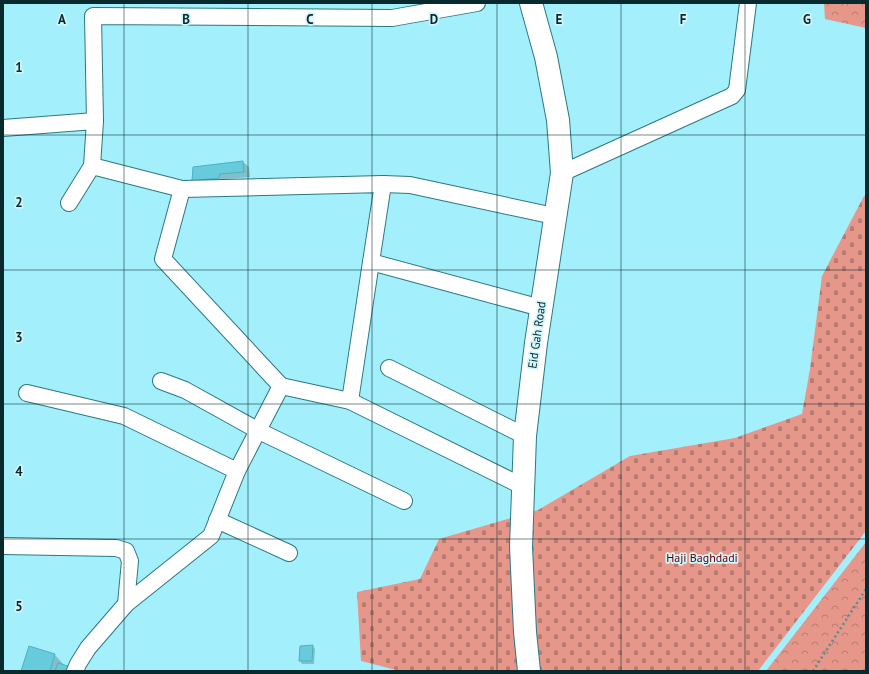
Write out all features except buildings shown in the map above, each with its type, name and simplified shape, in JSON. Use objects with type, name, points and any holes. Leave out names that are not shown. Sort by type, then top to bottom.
[{"type":"main road","name":"Eid Gah Road","points":[[529,671],[525,632],[521,547],[524,436],[540,308],[562,173],[558,120],[546,57],[531,3]]},
{"type":"street","points":[[69,203],[92,166],[95,121],[93,10],[392,18],[477,3]]},
{"type":"street","points":[[562,173],[732,96],[737,90],[748,3]]},
{"type":"street","points":[[3,128],[95,121]]},
{"type":"street","points":[[92,166],[182,189],[383,184],[410,185],[554,216]]},
{"type":"street","points":[[350,401],[383,184]]},
{"type":"street","points":[[182,189],[163,259],[281,386],[350,401],[522,486]]},
{"type":"street","points":[[371,262],[540,308]]},
{"type":"street","points":[[389,368],[524,436]]},
{"type":"street","points":[[161,380],[185,390],[259,431],[404,501]]},
{"type":"street","points":[[75,671],[88,648],[126,604],[211,536],[238,471],[281,386]]},
{"type":"street","points":[[27,393],[124,416],[238,471]]},
{"type":"street","points":[[217,520],[289,553]]},
{"type":"street","points":[[3,546],[116,548],[126,551],[130,561],[126,604]]},
{"type":"path","points":[[813,671],[866,589]]},
{"type":"green space","points":[[824,3],[866,3],[866,28],[825,19]]},
{"type":"green space","name":"Haji Baghdadi","points":[[864,196],[866,197],[866,531],[758,671],[400,671],[361,661],[357,592],[420,579],[439,539],[538,510],[630,456],[735,438],[802,414],[810,369],[822,276]]},
{"type":"green space","points":[[866,542],[866,671],[766,671]]}]
